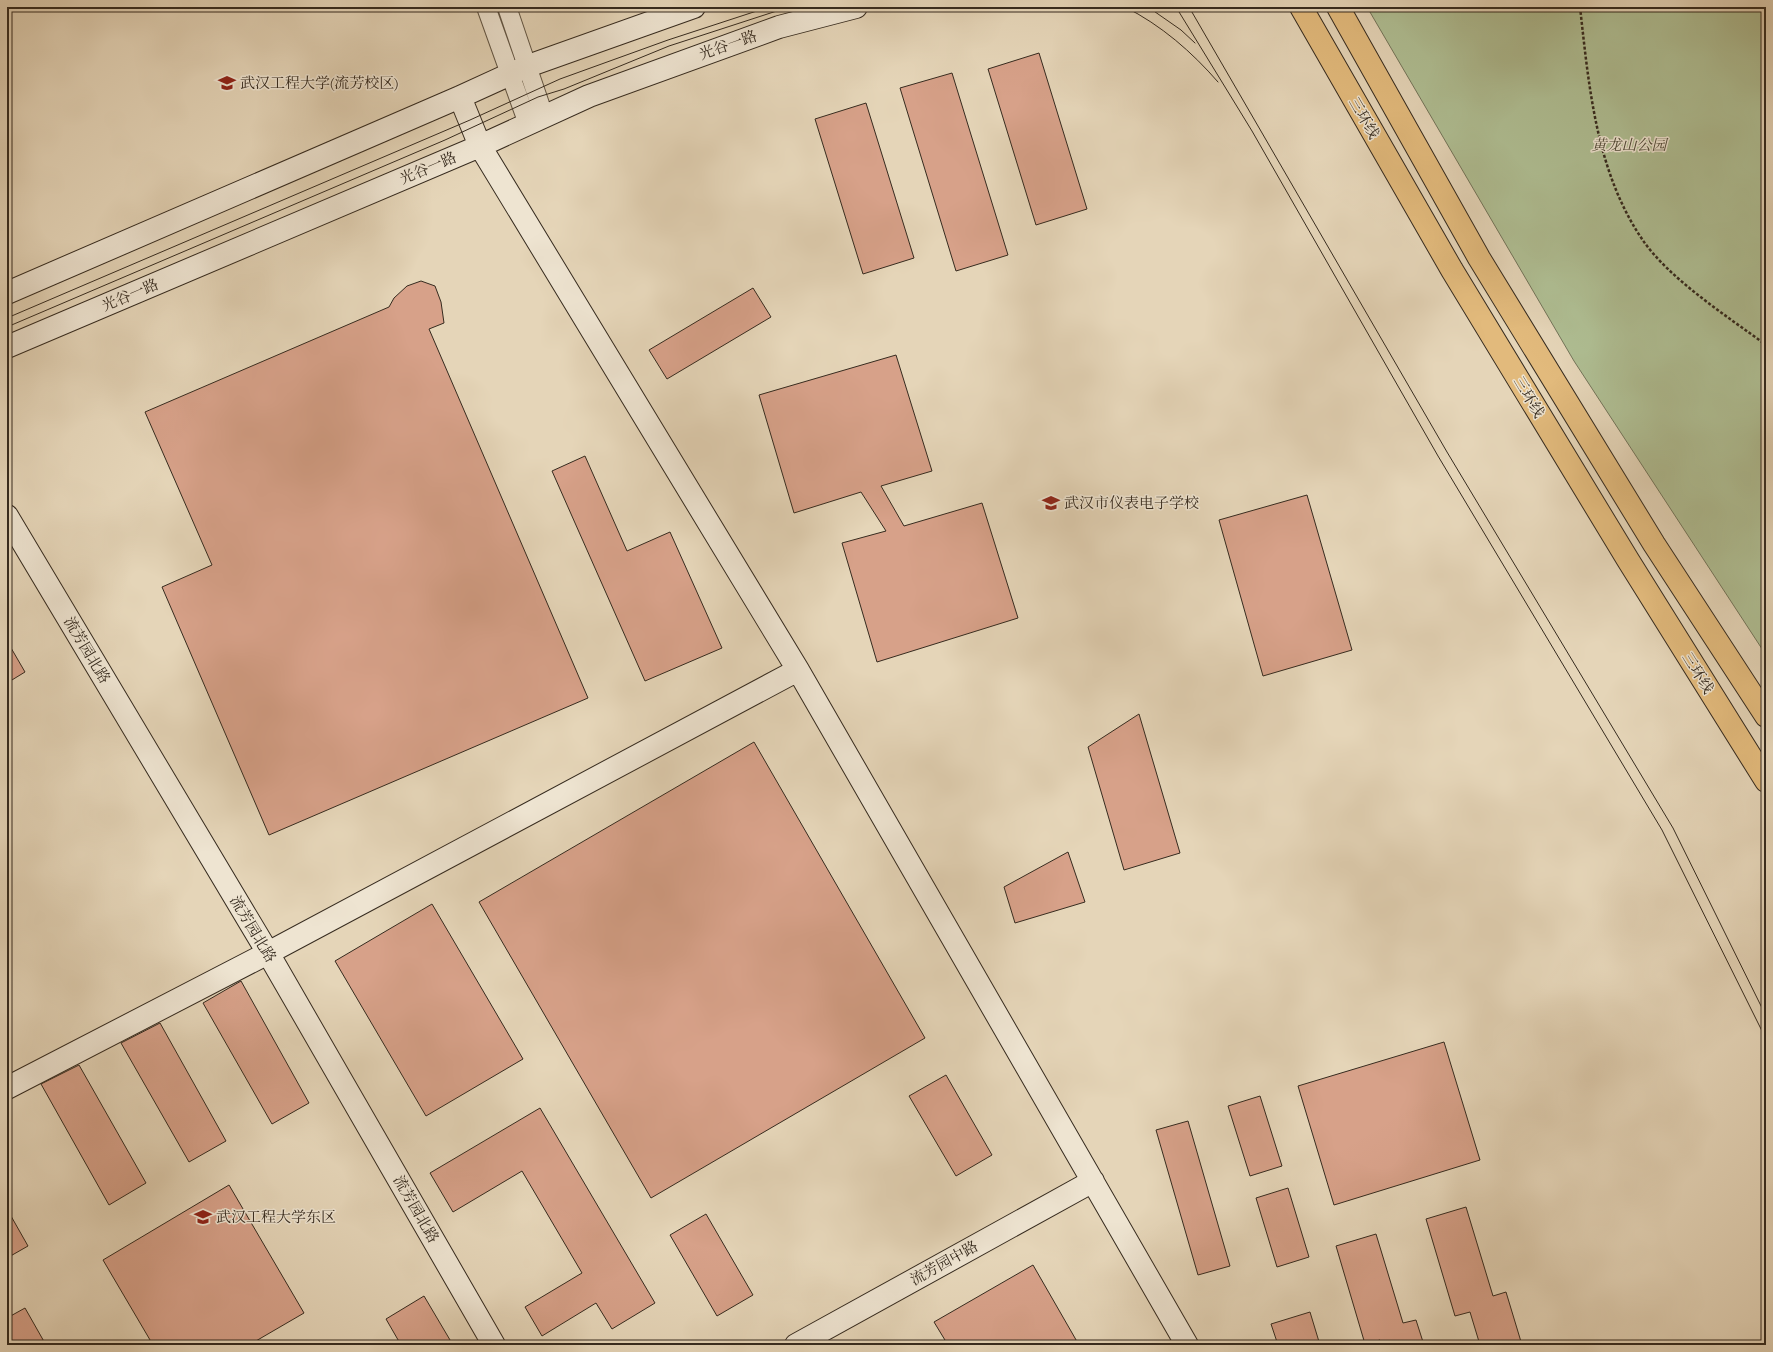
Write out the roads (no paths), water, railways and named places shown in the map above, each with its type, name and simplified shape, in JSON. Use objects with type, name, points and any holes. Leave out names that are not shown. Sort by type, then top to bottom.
[{"type":"highway","name":"三环线","points":[[1301,7],[1452,270],[1628,560],[1766,781]]},
{"type":"highway","name":"三环线","points":[[1338,7],[1483,264],[1654,544],[1766,716]]},
{"type":"street","points":[[486,7],[518,70],[536,120]]},
{"type":"street","points":[[507,7],[518,70]]},
{"type":"street","points":[[7,293],[460,97],[518,70],[694,7]]},
{"type":"street","name":"光谷一路","points":[[7,347],[480,146],[589,96],[779,27],[856,7]]},
{"type":"street","points":[[460,97],[480,146],[798,670],[1187,1345]]},
{"type":"street","name":"流芳园北路","points":[[7,516],[268,953],[494,1345]]},
{"type":"street","points":[[7,1088],[268,953],[798,670]]},
{"type":"street","name":"流芳园中路","points":[[796,1345],[1093,1181]]},
{"type":"tram line","points":[[7,318],[470,120],[560,79],[668,40],[769,7]]},
{"type":"tram line","points":[[7,327],[445,140],[538,97],[564,89],[669,46],[789,7]]},
{"type":"tram line","points":[[1125,7],[1151,22],[1175,40],[1198,60],[1218,82]]},
{"type":"tram line","points":[[1148,7],[1181,30],[1195,43]]},
{"type":"tram line","points":[[1176,7],[1252,131],[1438,456],[1662,830],[1766,1039]]},
{"type":"tram line","points":[[1189,7],[1447,452],[1673,828],[1766,1016]]},
{"type":"place","name":"武汉工程大学(流芳校区)","points":[[227,83]]},
{"type":"place","name":"武汉市仪表电子学校","points":[[1051,503]]},
{"type":"place","name":"武汉工程大学东区","points":[[203,1217]]},
{"type":"park label","name":"黄龙山公园","points":[[1629,145]]}]
